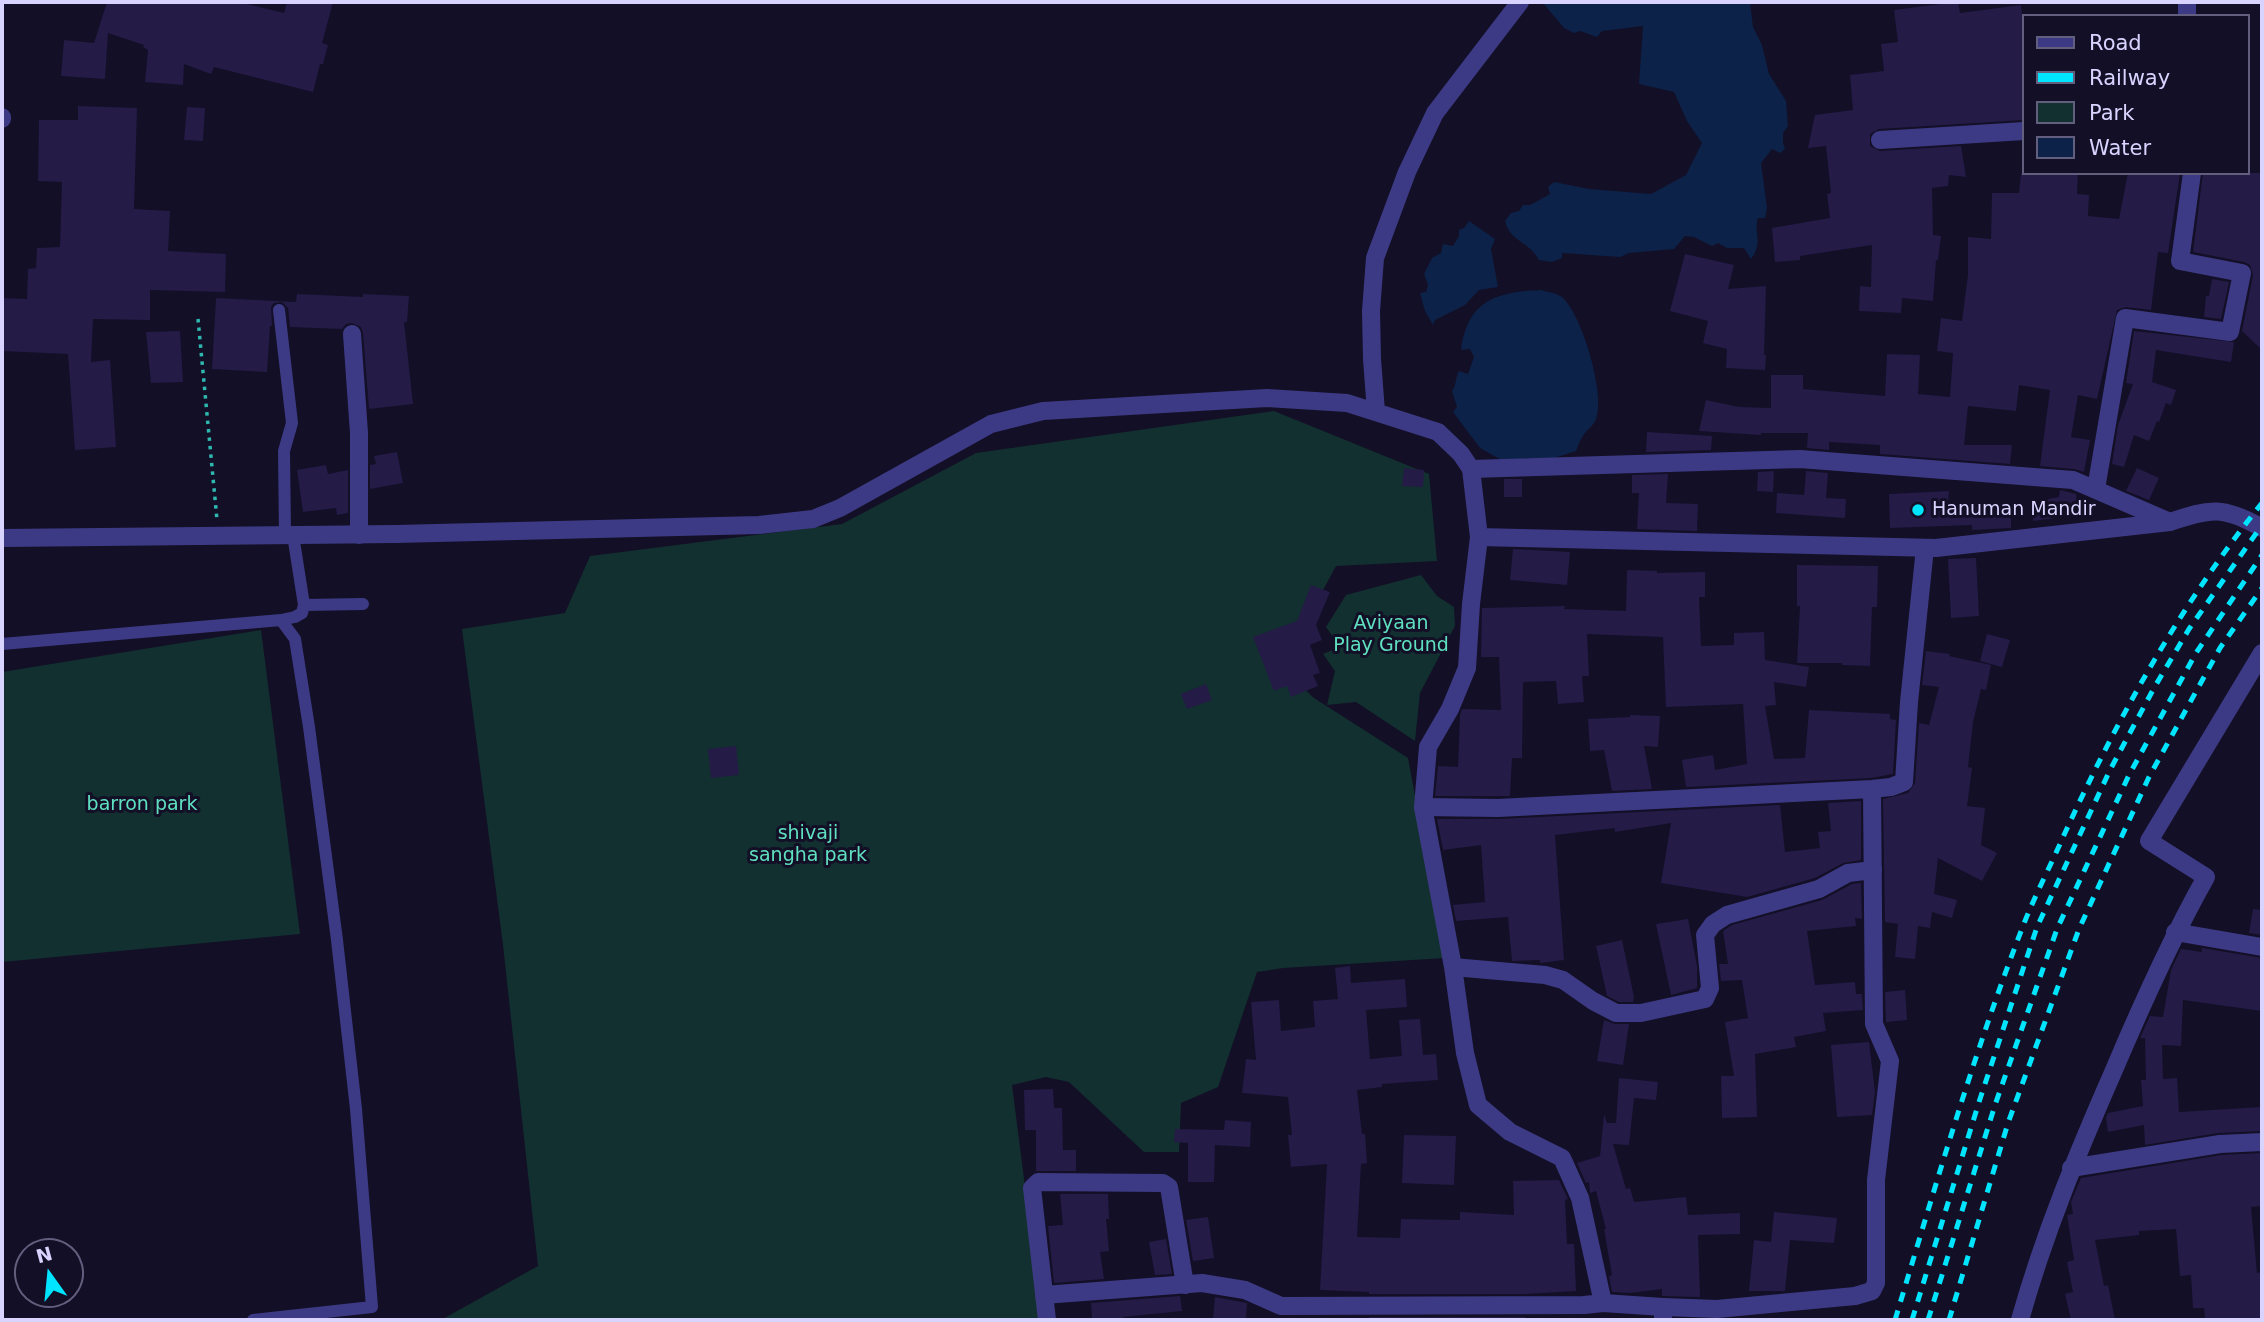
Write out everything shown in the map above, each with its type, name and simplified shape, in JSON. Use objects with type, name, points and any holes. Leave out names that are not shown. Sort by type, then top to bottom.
[{"type":"street","points":[[1376,412],[1371,323],[1375,258],[1407,172],[1435,113],[1520,2]]},
{"type":"street","points":[[1880,140],[2022,131]]},
{"type":"street","points":[[2096,489],[2124,318],[2230,332],[2242,273],[2180,261],[2192,175]]},
{"type":"street","points":[[352,334],[359,433],[359,534]]},
{"type":"street","points":[[2,538],[359,534],[759,525],[813,519],[840,508],[991,424],[1043,411],[1267,398],[1347,403],[1438,432],[1461,454],[1471,469],[1479,537],[1467,668],[1450,709],[1428,747],[1423,807],[1453,967],[1465,1053],[1478,1105],[1510,1132],[1563,1158],[1580,1198],[1603,1303]]},
{"type":"street","points":[[1471,469],[1800,459],[2073,480],[2170,522]]},
{"type":"street","points":[[1479,537],[1925,548],[2170,522],[2201,511],[2223,511],[2262,528]]},
{"type":"street","points":[[1423,807],[1498,808],[1872,789],[1891,787],[1904,782],[1909,702],[1925,548]]},
{"type":"street","points":[[2020,1320],[2071,1168],[2175,932],[2206,877],[2149,841],[2262,653]]},
{"type":"street","points":[[1044,1296],[1202,1283],[1245,1290],[1281,1306],[1584,1306],[1603,1303],[1663,1314],[1856,1296],[1872,1291],[1877,1283],[1876,1191],[1890,1061],[1874,1024],[1872,789]]},
{"type":"street","points":[[1453,967],[1554,977],[1616,1013],[1641,1013],[1690,1004],[1705,999],[1710,988],[1705,935],[1713,924],[1727,915],[1819,889],[1848,873],[1873,870]]},
{"type":"street","points":[[2175,932],[2262,947]]},
{"type":"street","points":[[2071,1168],[2220,1144],[2262,1142]]},
{"type":"street","points":[[1047,1320],[1032,1188],[1038,1182],[1163,1183],[1169,1187],[1185,1285]]},
{"type":"lane","points":[[2,644],[281,620],[302,613],[304,605],[289,535],[284,451],[292,423],[279,310]]},
{"type":"lane","points":[[304,605],[363,604]]},
{"type":"lane","points":[[253,1320],[372,1307],[355,1096],[309,727],[295,639],[281,620]]},
{"type":"path","points":[[198,319],[219,536]]},
{"type":"green space","name":"shivaji sangha park","points":[[1274,411],[1429,474],[1437,561],[1336,566],[1301,631],[1299,684],[1314,698],[1408,758],[1445,958],[1257,972],[1218,1087],[1181,1103],[1179,1152],[1144,1152],[1069,1082],[1046,1077],[1012,1085],[1042,1320],[441,1320],[538,1266],[503,945],[462,629],[565,613],[590,556],[842,524],[976,453]]},
{"type":"green space","name":"Aviyaan Play Ground","points":[[1421,575],[1437,596],[1454,607],[1455,626],[1420,693],[1415,741],[1356,702],[1327,705],[1335,671],[1323,654],[1340,647],[1326,627],[1346,595]]},
{"type":"green space","name":"barron park","points":[[261,630],[300,934],[2,962],[2,672]]},
{"type":"water","points":[[1750,2],[1753,27],[1762,45],[1769,74],[1786,101],[1788,126],[1783,133],[1785,149],[1780,153],[1772,149],[1761,163],[1767,208],[1765,218],[1758,218],[1758,243],[1751,259],[1744,248],[1727,248],[1718,243],[1712,246],[1694,237],[1685,236],[1674,249],[1629,253],[1620,257],[1562,253],[1562,258],[1552,262],[1539,260],[1507,228],[1505,221],[1511,213],[1550,194],[1548,187],[1554,182],[1589,189],[1651,194],[1686,175],[1702,143],[1687,121],[1674,92],[1639,84],[1643,26],[1602,31],[1597,37],[1580,31],[1574,33],[1564,28],[1543,3]]},
{"type":"water","points":[[1469,221],[1495,239],[1491,249],[1498,287],[1479,290],[1465,305],[1435,320],[1433,325],[1425,311],[1420,293],[1426,292],[1428,285],[1424,274],[1432,258],[1441,253],[1443,244],[1453,246],[1459,236],[1459,230]]},
{"type":"water","points":[[1541,290],[1562,297],[1577,320],[1595,375],[1598,393],[1596,419],[1576,451],[1554,458],[1503,461],[1480,448],[1453,412],[1457,407],[1452,391],[1459,371],[1468,374],[1474,357],[1470,349],[1461,350],[1470,320],[1487,302],[1511,293]]},
{"type":"building","points":[[107,2],[239,2],[284,13],[287,2],[333,2],[322,43],[328,45],[313,92],[214,67],[211,74],[184,64],[183,85],[145,82],[148,50],[144,45],[108,33],[105,79],[61,76],[64,40],[94,43]]},
{"type":"building","points":[[1958,2],[1960,13],[2021,5],[2022,14],[2022,120],[1879,129],[1870,134],[1870,146],[1880,151],[1961,146],[1966,177],[1949,175],[1948,186],[1932,188],[1933,235],[1941,236],[1933,301],[1902,298],[1901,313],[1859,311],[1860,286],[1871,287],[1872,245],[1800,256],[1800,260],[1775,262],[1772,228],[1830,218],[1827,194],[1831,193],[1826,146],[1808,148],[1815,115],[1853,110],[1850,75],[1884,71],[1881,44],[1898,42],[1894,10]]},
{"type":"building","points":[[78,106],[137,108],[134,209],[170,211],[168,251],[226,254],[225,292],[150,290],[150,320],[93,319],[91,362],[110,360],[116,447],[75,450],[68,354],[2,351],[2,298],[27,299],[28,269],[36,268],[37,248],[60,247],[62,182],[38,181],[39,120],[78,120]]},
{"type":"building","points":[[187,107],[205,108],[203,141],[184,140]]},
{"type":"building","points":[[2021,173],[2078,175],[2077,194],[2089,195],[2088,216],[2119,219],[2128,175],[2180,175],[2168,253],[2158,252],[2151,310],[2126,307],[2117,310],[2097,399],[2078,395],[2071,437],[2090,440],[2084,472],[2040,466],[2050,390],[2019,385],[2016,411],[1968,406],[1964,445],[2012,445],[2010,464],[1880,454],[1880,445],[1829,442],[1829,450],[1807,448],[1808,433],[1761,435],[1699,431],[1706,400],[1739,407],[1771,408],[1771,375],[1803,375],[1803,389],[1885,396],[1887,354],[1920,355],[1918,394],[1950,397],[1953,353],[1937,351],[1941,318],[1962,321],[1968,275],[1968,237],[1991,239],[1992,193],[2019,193]]},
{"type":"building","points":[[2262,173],[2262,350],[2242,331],[2253,275],[2250,265],[2193,252],[2203,175]]},
{"type":"building","points":[[1685,254],[1734,265],[1728,289],[1766,286],[1765,370],[1726,368],[1727,349],[1703,343],[1708,321],[1670,311]]},
{"type":"building","points":[[2212,279],[2229,282],[2221,319],[2204,317],[2206,296],[2209,296]]},
{"type":"building","points":[[297,294],[409,296],[407,322],[404,322],[413,404],[369,409],[361,327],[352,323],[346,324],[342,329],[290,327],[288,308],[282,302],[274,303],[271,307],[272,326],[267,372],[212,369],[216,298],[296,302]]},
{"type":"building","points":[[180,331],[183,382],[151,383],[146,332]]},
{"type":"building","points":[[2134,331],[2234,342],[2231,362],[2156,350],[2152,382],[2176,390],[2171,405],[2166,403],[2149,441],[2134,435],[2124,467],[2112,464],[2118,425],[2133,384],[2126,383]]},
{"type":"building","points":[[1647,432],[1712,436],[1711,450],[1646,452]]},
{"type":"building","points":[[397,452],[403,483],[370,489],[370,465],[376,464],[374,456]]},
{"type":"building","points":[[326,465],[328,474],[348,470],[348,513],[337,515],[336,508],[303,512],[297,470]]},
{"type":"building","points":[[1404,468],[1424,470],[1423,487],[1402,486]]},
{"type":"building","points":[[2137,468],[2159,478],[2149,500],[2126,491]]},
{"type":"building","points":[[1774,471],[1773,492],[1757,491],[1758,472]]},
{"type":"building","points":[[1806,471],[1828,473],[1826,498],[1846,499],[1845,518],[1776,513],[1777,493],[1804,495]]},
{"type":"building","points":[[1668,474],[1666,503],[1698,504],[1697,531],[1637,529],[1639,493],[1632,493],[1632,475]]},
{"type":"building","points":[[1504,479],[1522,479],[1522,497],[1504,497]]},
{"type":"building","points":[[2060,490],[2076,494],[2078,504],[2084,504],[2084,514],[2033,521],[2035,504],[2043,504],[2043,500],[2059,497]]},
{"type":"building","points":[[1949,491],[1948,504],[2006,504],[2005,515],[2011,516],[2011,528],[1972,530],[1972,525],[1890,528],[1889,494]]},
{"type":"building","points":[[1513,549],[1570,552],[1567,585],[1510,580]]},
{"type":"building","points":[[1976,558],[1979,616],[1951,618],[1948,559]]},
{"type":"building","points":[[1797,565],[1878,566],[1877,607],[1872,607],[1870,666],[1797,663],[1800,606],[1797,606]]},
{"type":"building","points":[[1627,570],[1657,573],[1705,572],[1705,597],[1699,597],[1701,646],[1734,645],[1734,633],[1764,632],[1765,660],[1809,667],[1806,687],[1774,682],[1776,705],[1765,706],[1774,759],[1805,758],[1809,710],[1890,714],[1890,719],[1896,720],[1893,774],[1871,778],[1686,787],[1682,760],[1713,755],[1715,770],[1747,764],[1743,704],[1666,707],[1663,637],[1587,634],[1589,676],[1582,676],[1584,702],[1558,704],[1556,681],[1523,682],[1522,758],[1512,758],[1510,796],[1435,796],[1438,766],[1458,767],[1462,709],[1501,710],[1499,657],[1481,657],[1482,608],[1565,606],[1564,609],[1626,611]]},
{"type":"building","points":[[1311,585],[1330,592],[1316,625],[1322,640],[1310,645],[1320,673],[1313,675],[1318,686],[1291,697],[1287,686],[1274,691],[1253,637],[1297,621]]},
{"type":"building","points":[[1987,634],[2010,640],[2002,667],[1980,661]]},
{"type":"building","points":[[1926,651],[1950,654],[1949,656],[1991,665],[1986,690],[1981,689],[1973,722],[1968,767],[1972,768],[1967,806],[1985,808],[1981,845],[1997,853],[1982,881],[1938,858],[1934,894],[1957,900],[1952,918],[1932,912],[1930,928],[1918,926],[1915,959],[1895,957],[1898,924],[1885,922],[1883,799],[1908,793],[1915,783],[1919,723],[1929,725],[1939,687],[1922,685]]},
{"type":"building","points":[[1206,684],[1212,700],[1187,709],[1181,694]]},
{"type":"building","points":[[1630,715],[1660,716],[1658,747],[1644,746],[1652,789],[1612,791],[1604,750],[1590,751],[1588,719]]},
{"type":"building","points":[[736,746],[739,775],[711,778],[708,749]]},
{"type":"building","points":[[1861,801],[1861,860],[1843,863],[1815,878],[1747,897],[1661,883],[1671,823],[1615,832],[1615,828],[1555,835],[1564,960],[1540,963],[1540,960],[1512,961],[1508,917],[1456,921],[1453,905],[1485,902],[1481,845],[1443,850],[1437,819],[1499,819],[1780,805],[1785,852],[1820,848],[1818,832],[1831,831],[1828,803]]},
{"type":"building","points":[[1861,883],[1862,919],[1855,918],[1856,926],[1807,931],[1815,985],[1855,982],[1856,994],[1862,994],[1863,1010],[1823,1013],[1826,1031],[1794,1037],[1796,1047],[1755,1054],[1757,1117],[1722,1118],[1721,1076],[1734,1076],[1725,1022],[1748,1018],[1742,980],[1721,981],[1719,964],[1728,964],[1723,931],[1732,925],[1822,900],[1852,884]]},
{"type":"building","points":[[2253,909],[2262,910],[2262,935],[2249,933]]},
{"type":"building","points":[[1688,919],[1697,966],[1697,988],[1671,995],[1656,924]]},
{"type":"building","points":[[1622,940],[1633,1002],[1619,1002],[1607,996],[1596,946]]},
{"type":"building","points":[[2202,948],[2262,958],[2262,1011],[2183,1000],[2181,1046],[2162,1045],[2163,1079],[2177,1078],[2179,1112],[2262,1107],[2262,1131],[2218,1133],[2145,1145],[2144,1125],[2108,1132],[2108,1113],[2143,1106],[2141,1080],[2146,1080],[2145,1038],[2140,1038],[2150,1016],[2163,1017],[2171,970],[2181,949],[2202,952]]},
{"type":"building","points":[[1350,966],[1351,983],[1405,979],[1407,1007],[1366,1010],[1370,1059],[1402,1056],[1399,1020],[1420,1019],[1423,1055],[1436,1054],[1438,1080],[1382,1084],[1382,1087],[1357,1090],[1367,1163],[1361,1164],[1357,1237],[1400,1238],[1401,1219],[1460,1220],[1460,1212],[1514,1215],[1513,1181],[1559,1180],[1568,1199],[1565,1200],[1567,1244],[1574,1244],[1576,1291],[1525,1294],[1369,1294],[1320,1290],[1327,1164],[1291,1167],[1288,1135],[1292,1135],[1288,1097],[1242,1093],[1246,1059],[1256,1060],[1251,1002],[1279,1000],[1281,1031],[1315,1027],[1313,1001],[1338,999],[1335,968]]},
{"type":"building","points":[[1905,990],[1907,1020],[1886,1022],[1885,992]]},
{"type":"building","points":[[1604,1020],[1615,1024],[1629,1024],[1623,1065],[1597,1061]]},
{"type":"building","points":[[1869,1042],[1875,1092],[1872,1115],[1837,1117],[1831,1045]]},
{"type":"building","points":[[1619,1078],[1658,1082],[1656,1100],[1634,1098],[1629,1145],[1613,1144],[1626,1189],[1630,1188],[1634,1202],[1686,1197],[1688,1215],[1740,1213],[1740,1234],[1698,1235],[1700,1297],[1662,1296],[1662,1289],[1612,1292],[1606,1229],[1596,1191],[1590,1193],[1589,1182],[1586,1183],[1577,1163],[1600,1156],[1604,1114],[1607,1123],[1616,1123]]},
{"type":"building","points":[[1053,1089],[1054,1108],[1062,1108],[1063,1150],[1076,1150],[1076,1171],[1036,1171],[1036,1130],[1025,1130],[1024,1090]]},
{"type":"building","points":[[1225,1120],[1251,1122],[1250,1147],[1215,1145],[1214,1182],[1188,1182],[1188,1143],[1174,1142],[1175,1129],[1224,1130]]},
{"type":"building","points":[[1404,1135],[1456,1136],[1454,1185],[1402,1183]]},
{"type":"building","points":[[2262,1153],[2262,1206],[2251,1207],[2257,1273],[2262,1272],[2262,1320],[2205,1320],[2204,1308],[2193,1308],[2191,1275],[2180,1276],[2176,1229],[2139,1231],[2139,1235],[2095,1240],[2104,1286],[2108,1285],[2115,1320],[2071,1320],[2065,1294],[2073,1292],[2067,1262],[2074,1260],[2067,1215],[2073,1214],[2071,1202],[2081,1178],[2221,1155]]},
{"type":"building","points":[[1060,1194],[1108,1194],[1109,1219],[1106,1219],[1109,1251],[1100,1252],[1104,1279],[1054,1283],[1048,1226],[1063,1225]]},
{"type":"building","points":[[1774,1212],[1837,1218],[1834,1243],[1790,1240],[1785,1291],[1749,1291],[1754,1240],[1771,1242]]},
{"type":"building","points":[[1208,1217],[1214,1258],[1193,1261],[1186,1220]]},
{"type":"building","points":[[1166,1239],[1172,1274],[1155,1275],[1149,1242]]},
{"type":"building","points":[[1180,1296],[1182,1311],[1123,1317],[1124,1320],[1092,1320],[1091,1303]]},
{"type":"building","points":[[1215,1297],[1247,1303],[1246,1320],[1213,1320]]},
{"type":"building","points":[[1369,1317],[1525,1317],[1525,1320],[1369,1320]]},
{"type":"railway","points":[[1895,1320],[1971,1073],[2033,903],[2106,748],[2153,663],[2204,581],[2262,503]]},
{"type":"railway","points":[[1912,1320],[1979,1102],[2037,927],[2110,770],[2154,688],[2189,629],[2262,525]]},
{"type":"railway","points":[[1928,1320],[1995,1105],[2057,929],[2129,775],[2196,653],[2262,555]]},
{"type":"railway","points":[[1949,1320],[2008,1123],[2079,929],[2149,777],[2220,648],[2262,588]]},
{"type":"place","name":"Hanuman Mandir","points":[[1918,510]]}]
